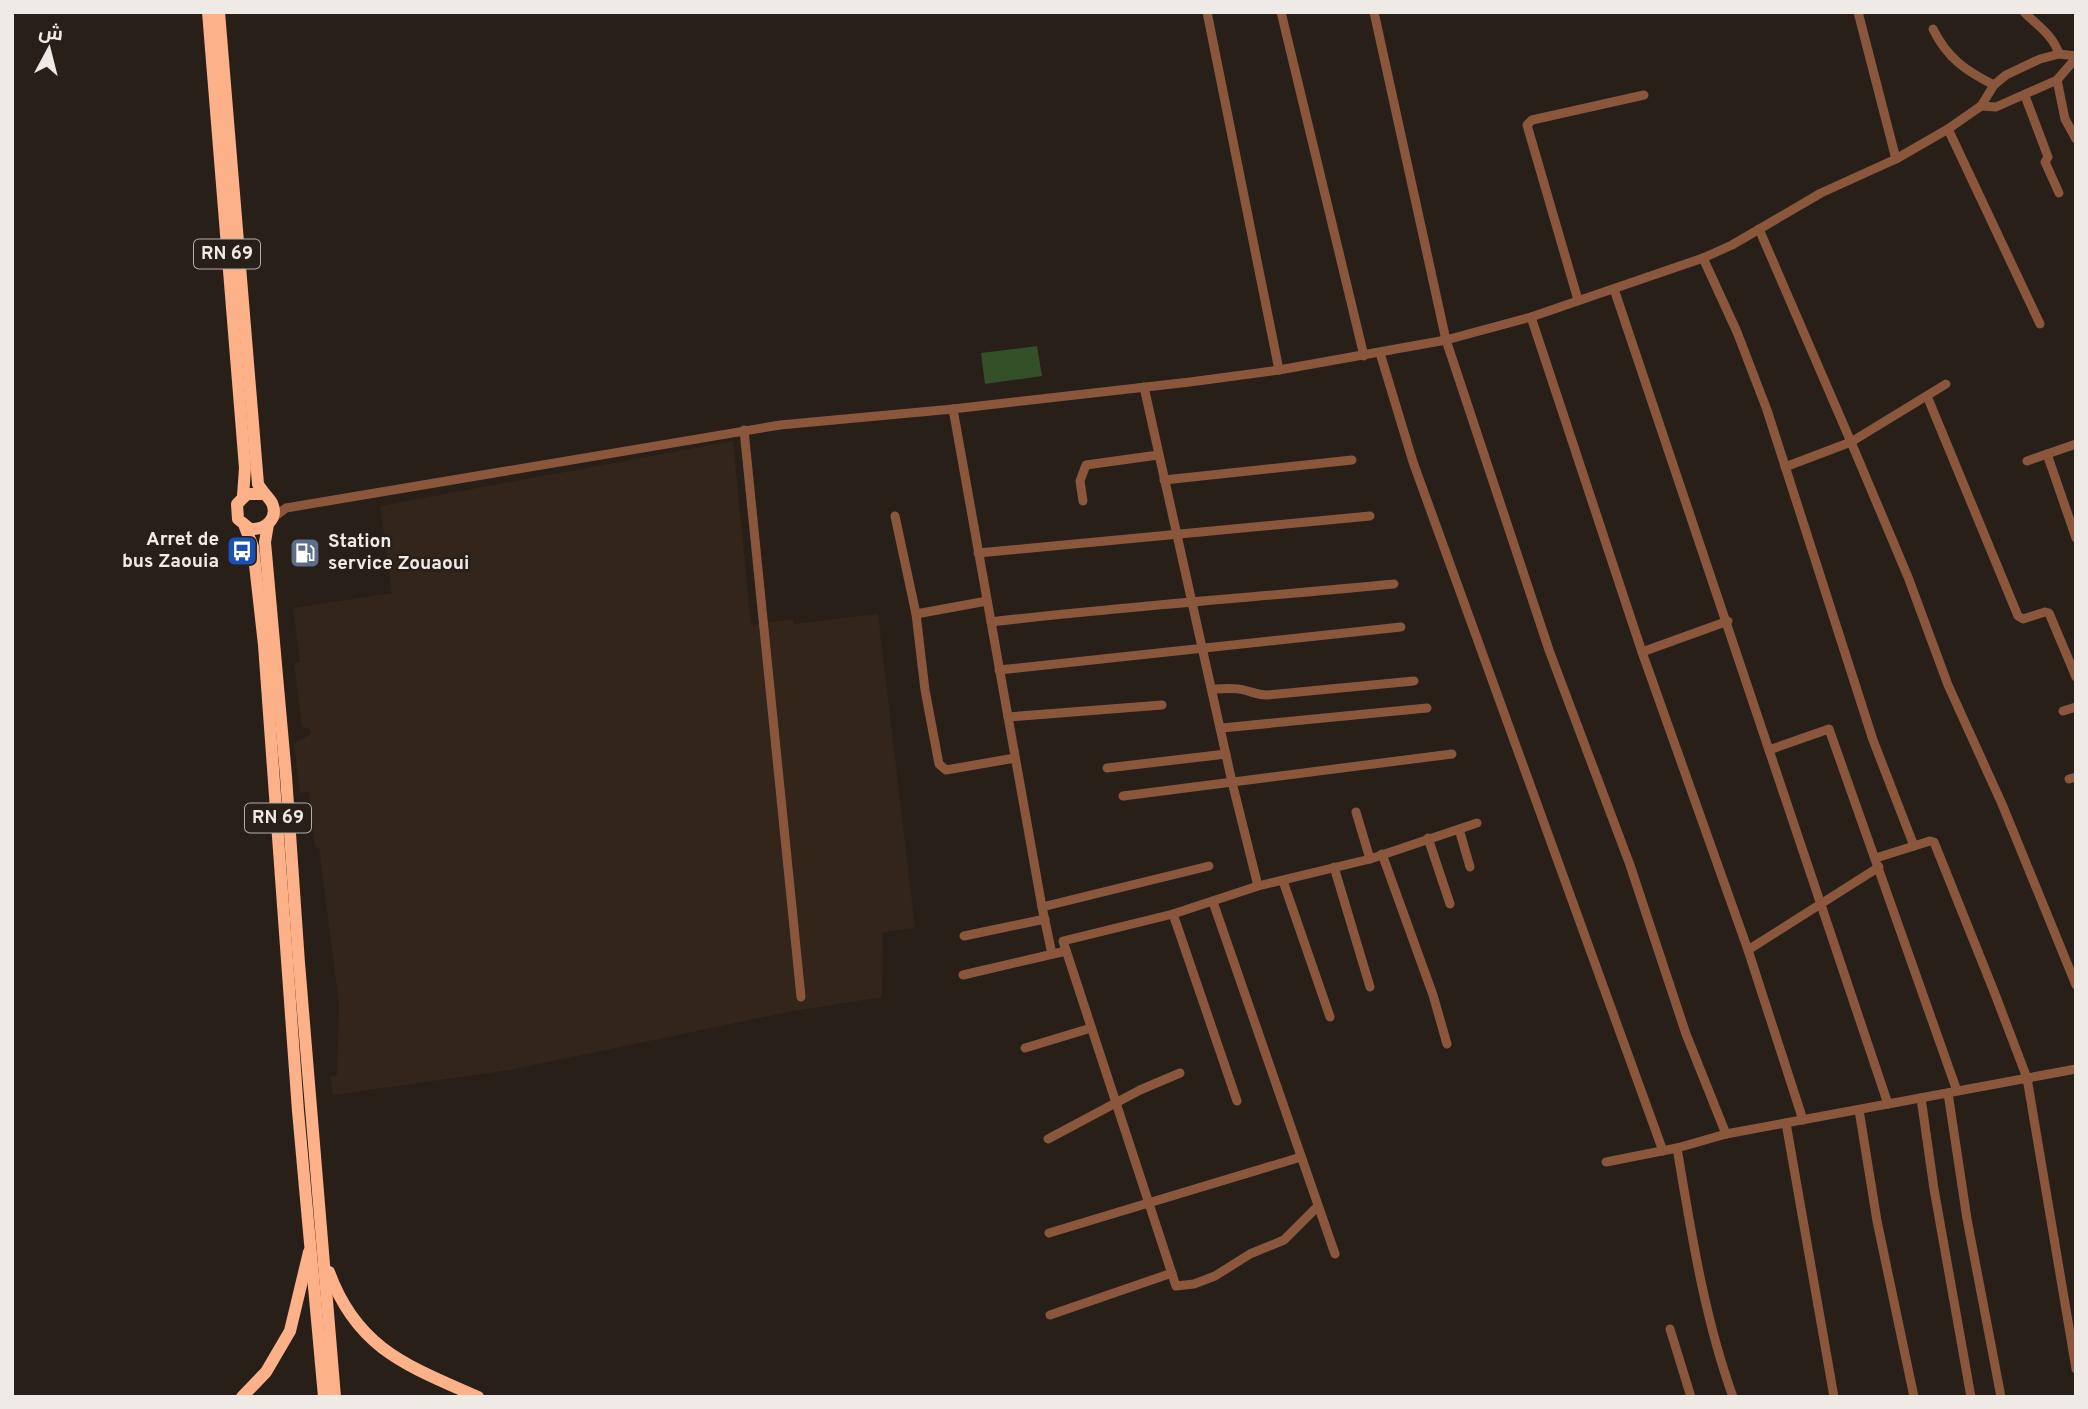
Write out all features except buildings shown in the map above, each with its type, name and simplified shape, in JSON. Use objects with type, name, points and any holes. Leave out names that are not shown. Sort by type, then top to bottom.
[{"type":"highway","name":"RN 69","points":[[208,12],[243,443],[243,496]]},
{"type":"highway","name":"RN 69","points":[[219,12],[258,484],[266,497]]},
{"type":"highway","points":[[252,492],[266,497],[274,510],[270,522],[260,529],[245,527],[238,519],[236,509],[243,496],[252,492]]},
{"type":"highway","name":"RN 69","points":[[270,522],[265,542],[285,763],[298,951],[324,1397]]},
{"type":"highway","name":"RN 69","points":[[245,527],[253,547],[264,645],[298,1111],[335,1397]]},
{"type":"highway","points":[[242,1397],[266,1372],[290,1331],[317,1248]]},
{"type":"highway","points":[[317,1248],[346,1310],[370,1339],[425,1374],[478,1397]]},
{"type":"street","points":[[1207,12],[1279,370]]},
{"type":"street","points":[[1281,12],[1364,356]]},
{"type":"street","points":[[1374,12],[1446,340],[1549,650],[1630,865],[1686,1034],[1726,1135]]},
{"type":"street","points":[[1858,12],[1896,159]]},
{"type":"street","points":[[2024,12],[2048,33],[2057,45],[2059,54]]},
{"type":"street","points":[[1933,29],[1940,43],[1967,72],[1994,85]]},
{"type":"street","points":[[270,522],[278,512],[286,508],[744,430],[953,409],[1279,370],[1446,340],[1531,317],[1703,258],[1821,194],[1896,159],[1948,129],[1981,107],[1994,85],[2006,75],[2025,65],[2059,54],[2076,57],[2057,80],[1996,107],[1981,107]]},
{"type":"street","points":[[2057,80],[2065,119],[2076,139]]},
{"type":"street","points":[[1578,300],[1527,125],[1532,120],[1644,95]]},
{"type":"street","points":[[2025,96],[2048,157],[2045,162],[2059,193]]},
{"type":"street","points":[[1948,129],[2040,324]]},
{"type":"street","points":[[1759,229],[1908,577],[1948,685],[2003,804],[2076,985]]},
{"type":"street","points":[[1703,258],[1737,332],[1785,467],[1873,740],[1913,846]]},
{"type":"street","points":[[1614,289],[1888,1104]]},
{"type":"street","points":[[1531,317],[1642,652],[1748,950],[1803,1120]]},
{"type":"street","points":[[1380,353],[1417,475],[1663,1151]]},
{"type":"street","points":[[1785,467],[1851,442],[1946,384]]},
{"type":"street","points":[[1144,387],[1232,782],[1258,886]]},
{"type":"street","points":[[1927,396],[2018,616],[2023,619],[2049,613],[2076,677]]},
{"type":"street","points":[[953,409],[1052,954]]},
{"type":"street","points":[[744,430],[801,997]]},
{"type":"street","points":[[2027,461],[2076,444]]},
{"type":"street","points":[[2047,454],[2076,538]]},
{"type":"street","points":[[1083,501],[1080,481],[1086,464],[1158,455]]},
{"type":"street","points":[[1164,480],[1352,460]]},
{"type":"street","points":[[266,497],[286,508]]},
{"type":"street","points":[[895,516],[916,614],[925,690],[939,764],[946,770],[1015,758]]},
{"type":"street","points":[[978,553],[1370,516]]},
{"type":"street","points":[[991,622],[1394,584]]},
{"type":"street","points":[[916,614],[987,601]]},
{"type":"street","points":[[1642,652],[1727,621]]},
{"type":"street","points":[[999,670],[1401,627]]},
{"type":"street","points":[[1213,690],[1237,689],[1267,695],[1414,681]]},
{"type":"street","points":[[1008,717],[1162,705]]},
{"type":"street","points":[[2063,711],[2076,707]]},
{"type":"street","points":[[1222,728],[1427,708]]},
{"type":"street","points":[[1769,750],[1829,729],[1878,863],[1953,1092],[1967,1219],[2001,1397]]},
{"type":"street","points":[[1107,768],[1226,754]]},
{"type":"street","points":[[1123,796],[1452,754]]},
{"type":"street","points":[[1356,812],[1370,859]]},
{"type":"street","points":[[963,975],[1052,954],[1064,946],[1258,886],[1370,859],[1477,823]]},
{"type":"street","points":[[1459,829],[1470,867]]},
{"type":"street","points":[[1428,838],[1450,904]]},
{"type":"street","points":[[1748,950],[1878,863],[1913,846],[1934,842],[2027,1078],[2076,1369]]},
{"type":"street","points":[[1382,854],[1433,995],[1447,1044]]},
{"type":"street","points":[[1042,907],[1209,866]]},
{"type":"street","points":[[1334,867],[1370,987]]},
{"type":"street","points":[[1283,881],[1330,1017]]},
{"type":"street","points":[[1213,902],[1335,1254]]},
{"type":"street","points":[[1173,914],[1237,1101]]},
{"type":"street","points":[[964,936],[1045,919]]},
{"type":"street","points":[[1050,944],[1064,946]]},
{"type":"street","points":[[1064,946],[1176,1286],[1194,1284],[1215,1276],[1251,1254],[1284,1240],[1318,1206]]},
{"type":"street","points":[[1025,1048],[1091,1028]]},
{"type":"street","points":[[1606,1162],[1726,1135],[2071,1069]]},
{"type":"street","points":[[1048,1139],[1116,1102],[1180,1073]]},
{"type":"street","points":[[1921,1098],[1934,1189],[1971,1397]]},
{"type":"street","points":[[1859,1110],[1877,1221],[1914,1397]]},
{"type":"street","points":[[1786,1123],[1834,1397]]},
{"type":"street","points":[[1677,1148],[1691,1229],[1713,1326],[1733,1397]]},
{"type":"street","points":[[1049,1233],[1301,1157]]},
{"type":"street","points":[[1050,1315],[1172,1273]]},
{"type":"street","points":[[1670,1329],[1691,1397]]},
{"type":"shaded area","points":[[733,441],[751,625],[793,619],[794,624],[878,614],[915,928],[883,932],[882,997],[788,1012],[510,1070],[333,1095],[330,1077],[337,1075],[339,1004],[319,848],[315,847],[309,792],[300,793],[294,744],[311,734],[310,729],[302,727],[294,663],[300,662],[293,608],[392,593],[380,506]]},
{"type":"green space","points":[[1037,346],[1042,376],[985,384],[981,353]]},
{"type":"place","name":"Arret de bus Zaouia","points":[[242,551]]},
{"type":"place","name":"Station service Zouaoui","points":[[305,553]]}]
